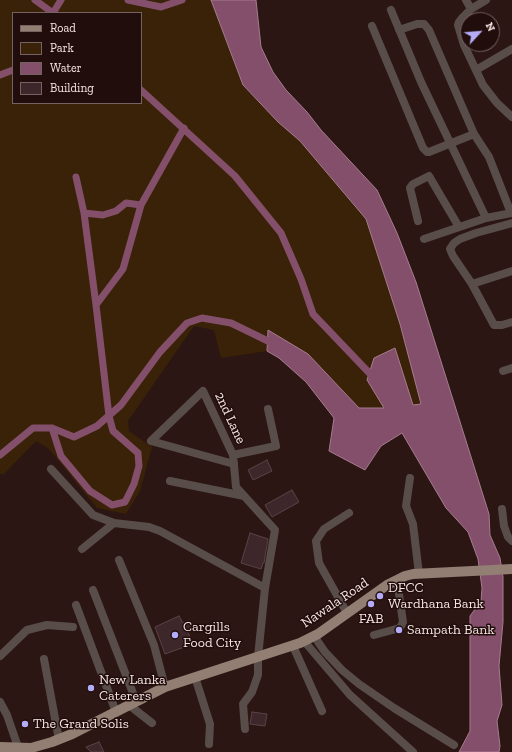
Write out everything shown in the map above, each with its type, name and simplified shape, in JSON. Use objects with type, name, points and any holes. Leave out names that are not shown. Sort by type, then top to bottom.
[{"type":"main road","name":"Nawala Road","points":[[0,747],[18,747],[32,750],[59,740],[165,687],[293,646],[314,636],[387,586],[405,576],[512,569]]},
{"type":"street","points":[[466,0],[471,9]]},
{"type":"street","points":[[486,0],[471,9],[458,25],[464,45],[483,85],[496,103],[512,116]]},
{"type":"street","points":[[392,10],[421,82],[486,218]]},
{"type":"street","points":[[399,30],[417,24],[424,24],[429,30],[474,134],[489,156],[512,213],[486,218],[424,239]]},
{"type":"street","points":[[372,26],[423,148],[429,152],[474,134]]},
{"type":"street","points":[[476,70],[512,49]]},
{"type":"street","points":[[418,221],[410,188],[413,184],[429,176],[459,227]]},
{"type":"street","points":[[512,223],[460,239],[454,243],[450,249],[472,284],[494,325],[502,325],[512,322]]},
{"type":"street","points":[[472,284],[512,271]]},
{"type":"street","points":[[503,371],[512,368]]},
{"type":"street","name":"2nd Lane","points":[[233,460],[151,441],[203,391],[233,460],[236,487],[274,530],[258,657],[258,675],[252,692],[243,704],[245,729]]},
{"type":"street","points":[[233,460],[276,446],[268,409]]},
{"type":"street","points":[[51,470],[92,515],[114,522],[149,527],[160,531],[266,588]]},
{"type":"street","points":[[410,478],[406,506],[413,524],[419,574]]},
{"type":"street","points":[[170,481],[244,496]]},
{"type":"street","points":[[502,509],[504,526],[508,537],[512,541]]},
{"type":"street","points":[[347,613],[319,563],[316,541],[324,529],[349,513]]},
{"type":"street","points":[[82,549],[114,522]]},
{"type":"street","points":[[119,560],[154,645],[165,687]]},
{"type":"street","points":[[374,635],[400,628],[403,622],[397,580]]},
{"type":"street","points":[[93,590],[133,703],[152,722]]},
{"type":"street","points":[[76,605],[116,712]]},
{"type":"street","points":[[0,656],[27,630],[46,625],[73,627]]},
{"type":"street","points":[[314,636],[325,652],[342,670],[359,684],[394,708],[454,745]]},
{"type":"street","points":[[304,641],[350,695],[413,752]]},
{"type":"street","points":[[293,646],[322,711]]},
{"type":"street","points":[[44,659],[59,740]]},
{"type":"street","points":[[195,677],[210,724],[209,744]]},
{"type":"street","points":[[0,702],[7,715],[18,747]]},
{"type":"green space","points":[[0,0],[211,0],[243,86],[278,122],[300,141],[366,219],[400,324],[421,404],[384,408],[359,408],[308,354],[268,331],[267,351],[221,358],[214,330],[194,326],[128,421],[129,431],[152,447],[140,491],[126,514],[97,508],[48,448],[36,441],[4,474],[0,474]]},
{"type":"water","points":[[211,0],[256,0],[261,47],[273,72],[286,90],[307,112],[321,130],[377,190],[397,233],[416,282],[489,514],[490,535],[500,558],[503,577],[503,622],[499,666],[502,705],[497,721],[500,746],[499,752],[459,752],[470,731],[470,616],[481,601],[482,588],[478,559],[468,532],[446,508],[402,433],[381,446],[365,470],[329,451],[334,418],[306,382],[279,358],[267,351],[268,330],[308,354],[359,408],[384,408],[367,380],[374,358],[395,348],[413,405],[421,404],[400,324],[366,219],[300,141],[278,122],[243,85]]},
{"type":"building","points":[[267,460],[272,471],[253,480],[248,470]]},
{"type":"building","points":[[292,490],[299,502],[272,517],[265,505]]},
{"type":"building","points":[[250,533],[268,539],[264,563],[261,569],[241,563]]},
{"type":"building","points":[[179,616],[183,623],[189,621],[191,629],[187,630],[193,644],[165,654],[155,627]]},
{"type":"building","points":[[252,712],[267,714],[265,726],[250,724]]},
{"type":"building","points":[[99,742],[104,752],[91,752],[86,747]]},
{"type":"waterway","points":[[35,0],[52,12]]},
{"type":"waterway","points":[[54,12],[61,0]]},
{"type":"waterway","points":[[128,0],[161,7],[182,0]]},
{"type":"waterway","points":[[0,75],[12,70]]},
{"type":"waterway","points":[[142,91],[235,176],[281,233],[301,279],[313,314],[375,379]]},
{"type":"waterway","points":[[52,428],[61,456],[90,491],[112,505],[125,502],[134,484],[139,466],[138,453],[113,431],[109,416],[96,305],[123,269],[141,205],[184,128]]},
{"type":"waterway","points":[[76,177],[84,213],[96,305]]},
{"type":"waterway","points":[[84,213],[103,215],[116,211],[126,203],[141,205]]},
{"type":"waterway","points":[[0,455],[33,428],[52,428],[74,437],[97,426],[121,405],[160,352],[187,323],[202,318],[231,323],[276,345]]},
{"type":"place","name":"DFCC Wardhana Bank","points":[[380,596]]},
{"type":"place","name":"FAB","points":[[371,604]]},
{"type":"place","name":"Sampath Bank","points":[[399,630]]},
{"type":"place","name":"Cargills Food City","points":[[175,635]]},
{"type":"place","name":"New Lanka Caterers","points":[[91,688]]},
{"type":"place","name":"The Grand Solis","points":[[25,724]]}]
